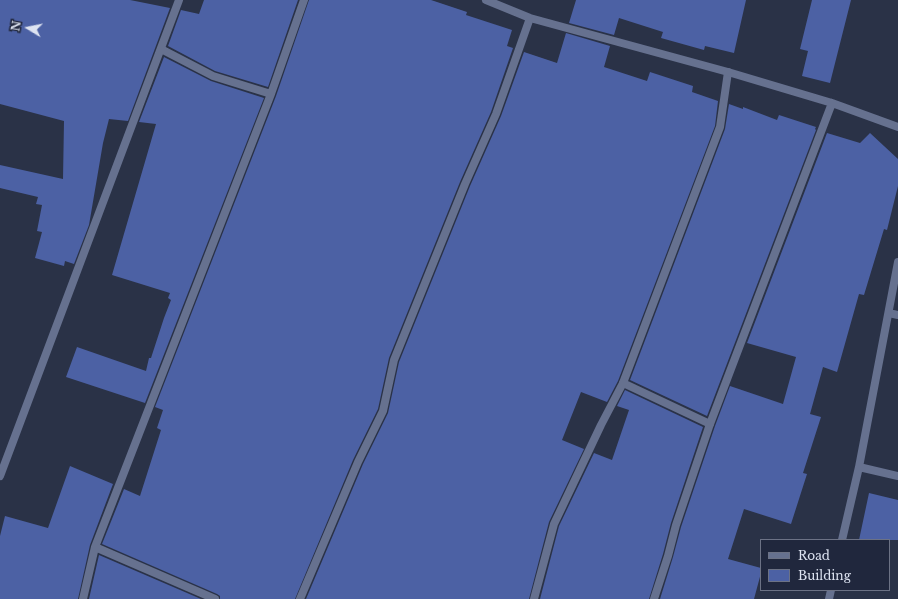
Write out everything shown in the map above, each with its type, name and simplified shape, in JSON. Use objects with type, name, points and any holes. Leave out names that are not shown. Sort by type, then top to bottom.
[{"type":"street","points":[[0,476],[179,0]]},
{"type":"street","points":[[83,599],[95,547],[271,94],[304,0]]},
{"type":"street","points":[[486,0],[530,18],[728,72],[832,103],[898,127]]},
{"type":"street","points":[[300,599],[358,462],[383,411],[394,360],[465,184],[496,114],[530,18]]},
{"type":"street","points":[[161,49],[212,76],[271,94]]},
{"type":"street","points":[[534,599],[554,524],[601,424],[623,382],[720,127],[728,72]]},
{"type":"street","points":[[654,599],[676,526],[710,424],[832,103]]},
{"type":"street","points":[[842,539],[859,467],[898,262]]},
{"type":"street","points":[[889,313],[898,315]]},
{"type":"street","points":[[623,382],[710,424]]},
{"type":"street","points":[[859,467],[898,476]]},
{"type":"street","points":[[95,547],[215,599]]},
{"type":"building","points":[[0,0],[130,0],[170,8],[128,121],[109,119],[103,143],[89,225],[74,264],[65,261],[64,266],[35,258],[42,232],[37,231],[42,205],[36,204],[38,197],[0,188],[0,165],[63,179],[64,121],[0,104]]},
{"type":"building","points":[[204,0],[298,0],[268,87],[215,71],[168,46],[181,10],[199,14]]},
{"type":"building","points":[[309,0],[431,0],[467,12],[466,15],[512,30],[507,46],[513,48],[491,112],[460,182],[389,358],[378,409],[353,460],[295,599],[220,599],[220,596],[217,594],[102,544],[124,489],[140,496],[161,430],[157,428],[163,410],[155,407],[276,96]]},
{"type":"building","points":[[576,0],[746,0],[734,53],[705,46],[704,50],[661,38],[663,32],[619,18],[614,35],[569,23]]},
{"type":"building","points":[[812,0],[851,0],[830,83],[802,76],[808,51],[800,49]]},
{"type":"building","points":[[566,33],[610,46],[604,67],[647,81],[650,72],[693,86],[692,92],[718,101],[715,126],[618,381],[607,402],[581,392],[562,440],[584,449],[549,522],[529,599],[306,599],[363,464],[388,413],[399,362],[470,186],[501,116],[524,52],[557,63]]},
{"type":"building","points":[[164,57],[211,81],[264,98],[145,403],[66,377],[77,347],[146,371],[149,358],[151,358],[171,300],[168,298],[170,293],[112,275],[156,124],[139,122]]},
{"type":"building","points":[[729,104],[743,109],[743,107],[777,120],[779,115],[816,127],[816,130],[707,416],[630,380],[725,129]]},
{"type":"building","points":[[827,133],[860,143],[870,133],[898,159],[898,186],[887,230],[884,229],[864,295],[859,294],[837,372],[823,367],[810,414],[821,417],[803,473],[807,474],[791,524],[744,509],[728,559],[760,568],[760,577],[754,599],[660,599],[681,527],[730,386],[783,404],[796,357],[747,343]]},
{"type":"building","points":[[625,390],[703,427],[671,523],[649,599],[540,599],[559,526],[594,453],[612,460],[629,410],[617,406]]},
{"type":"building","points":[[70,466],[113,484],[90,545],[78,599],[0,599],[0,536],[5,516],[48,528]]},
{"type":"building","points":[[869,493],[898,500],[898,540],[859,539]]},
{"type":"building","points":[[99,555],[201,599],[89,599]]}]
